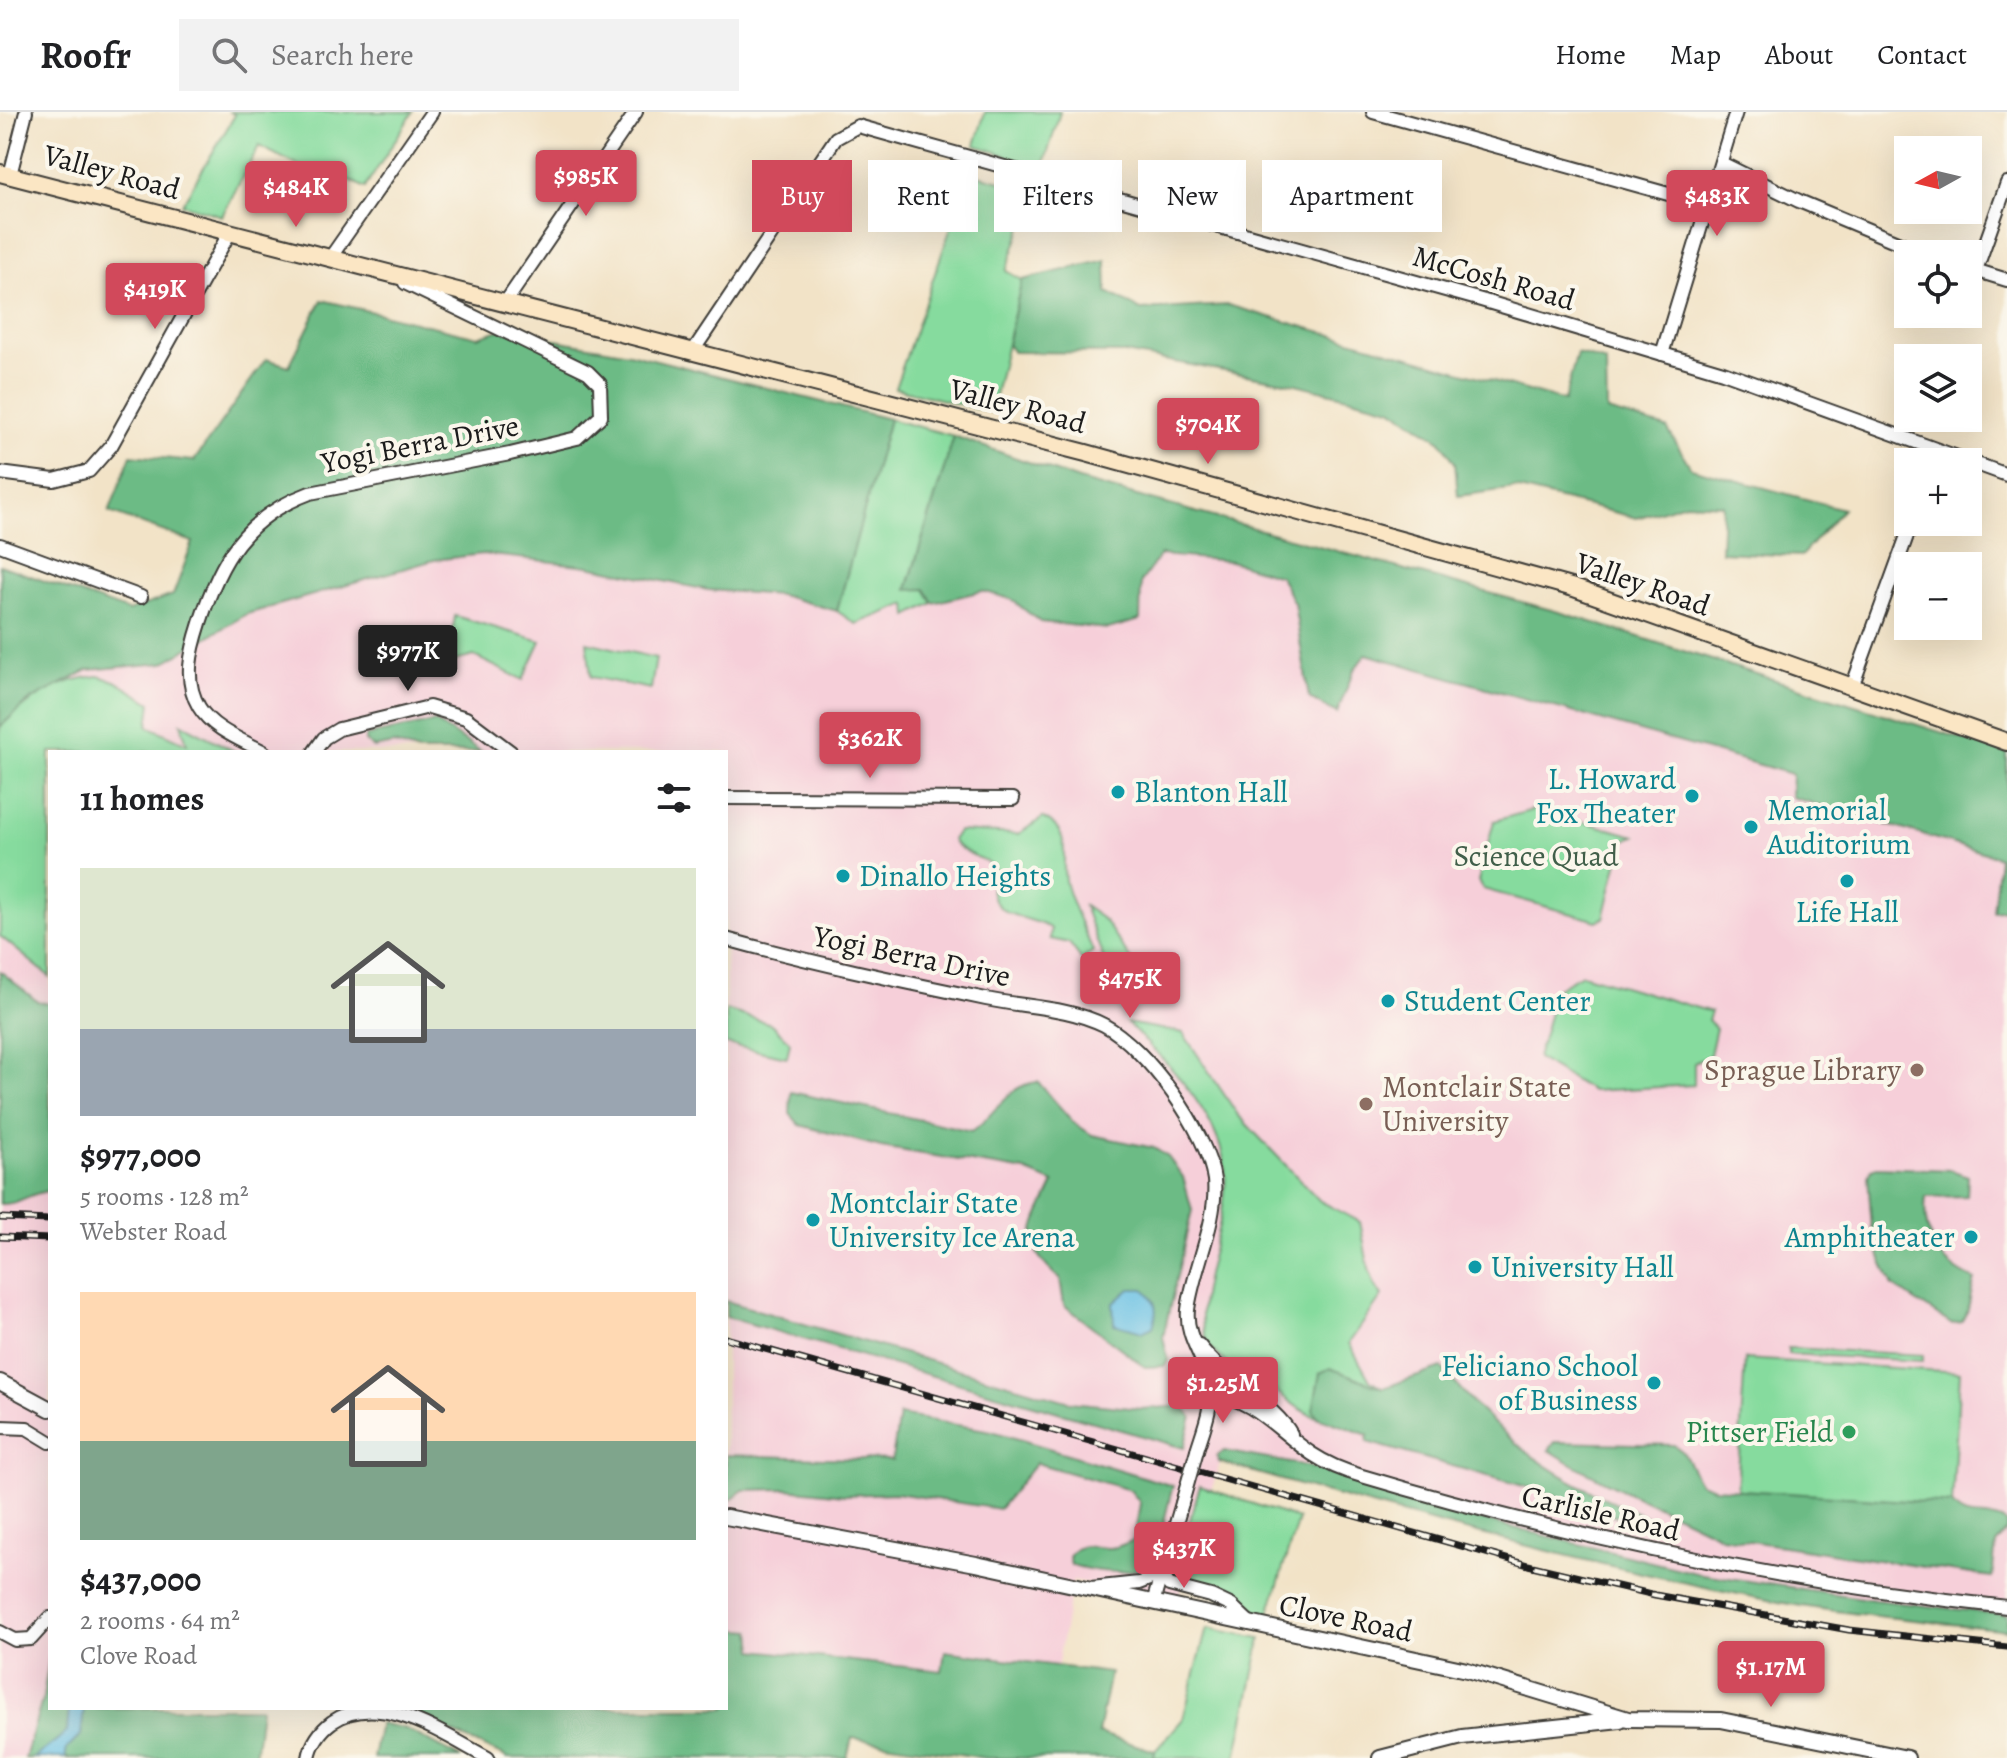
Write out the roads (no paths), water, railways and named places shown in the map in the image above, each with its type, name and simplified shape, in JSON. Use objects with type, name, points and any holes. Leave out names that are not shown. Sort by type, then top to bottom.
[{"type":"main road","name":"Valley Road","points":[[5,174],[1086,453],[1574,588],[2007,742]]},
{"type":"street","points":[[5,174],[26,112]]},
{"type":"street","points":[[330,258],[432,112]]},
{"type":"street","points":[[505,303],[636,112]]},
{"type":"street","points":[[1373,112],[1708,205]]},
{"type":"street","points":[[1662,354],[1736,112]]},
{"type":"street","name":"McCosh Road","points":[[693,351],[829,148],[842,132],[858,126],[1723,372],[1916,448]]},
{"type":"street","points":[[1721,163],[1894,241]]},
{"type":"street","points":[[1982,244],[2007,183]]},
{"type":"street","points":[[0,473],[54,480],[89,471],[111,446],[230,232]]},
{"type":"street","name":"Yogi Berra Drive","points":[[260,750],[215,725],[203,714],[190,680],[195,640],[212,587],[225,559],[244,535],[280,506],[310,493],[577,438],[601,416],[600,384],[588,372],[384,272]]},
{"type":"street","points":[[1982,272],[2007,280]]},
{"type":"street","name":"McCosh Road","points":[[1982,468],[2007,475]]},
{"type":"street","points":[[1852,687],[1907,536]]},
{"type":"street","points":[[0,545],[141,597]]},
{"type":"street","points":[[315,750],[324,738],[339,729],[429,707],[466,718],[508,750]]},
{"type":"street","points":[[728,798],[1013,799]]},
{"type":"street","name":"Yogi Berra Drive","points":[[728,939],[907,983],[1091,1020],[1123,1037],[1191,1122],[1210,1164],[1213,1200],[1189,1299],[1189,1327],[1208,1376],[1210,1393]]},
{"type":"street","points":[[1189,1327],[1215,1365],[1284,1422],[1294,1441]]},
{"type":"street","points":[[0,1382],[48,1408]]},
{"type":"street","points":[[1153,1603],[1210,1393]]},
{"type":"street","name":"Carlisle Road","points":[[1210,1393],[1238,1398],[1330,1465],[1611,1543],[1840,1586],[2007,1607]]},
{"type":"street","points":[[0,1427],[27,1428],[48,1441]]},
{"type":"street","name":"Clove Road","points":[[728,1517],[1088,1589],[1467,1670],[1628,1719],[1721,1720],[1907,1758]]},
{"type":"street","points":[[1088,1589],[1139,1583],[1162,1574]]},
{"type":"street","points":[[1162,1574],[1176,1588],[1211,1596],[1232,1606],[1251,1624]]},
{"type":"street","points":[[0,1632],[15,1640],[31,1639],[48,1620]]},
{"type":"street","points":[[309,1758],[312,1746],[326,1727],[352,1712],[365,1710]]},
{"type":"street","points":[[379,1710],[394,1712],[488,1758]]},
{"type":"street","points":[[1380,1758],[1462,1737],[1628,1719]]},
{"type":"water","points":[[1130,1289],[1144,1289],[1155,1306],[1153,1327],[1142,1332],[1114,1324],[1113,1304]]},
{"type":"water","points":[[69,1710],[84,1710],[81,1735],[67,1749],[65,1758],[34,1758],[67,1732]]},
{"type":"railway","points":[[0,1218],[48,1220]]},
{"type":"railway","points":[[0,1237],[48,1239]]},
{"type":"railway","points":[[728,1339],[1528,1565],[1655,1595],[1849,1630],[2007,1647]]},
{"type":"place","name":"Blanton Hall","points":[[1118,792]]},
{"type":"place","name":"L. Howard Fox Theater","points":[[1692,796]]},
{"type":"place","name":"Memorial Auditorium","points":[[1751,827]]},
{"type":"place","name":"Dinallo Heights","points":[[843,876]]},
{"type":"place","name":"Life Hall","points":[[1847,881]]},
{"type":"place","name":"Student Center","points":[[1388,1001]]},
{"type":"place","name":"Sprague Library","points":[[1917,1070]]},
{"type":"place","name":"Montclair State University","points":[[1366,1104]]},
{"type":"place","name":"Montclair State University Ice Arena","points":[[813,1220]]},
{"type":"place","name":"Amphitheater","points":[[1971,1237]]},
{"type":"place","name":"University Hall","points":[[1475,1267]]},
{"type":"place","name":"Feliciano School of Business","points":[[1654,1383]]},
{"type":"place","name":"Pittser Field","points":[[1849,1432]]},
{"type":"park label","name":"Science Quad","points":[[1536,856]]}]
